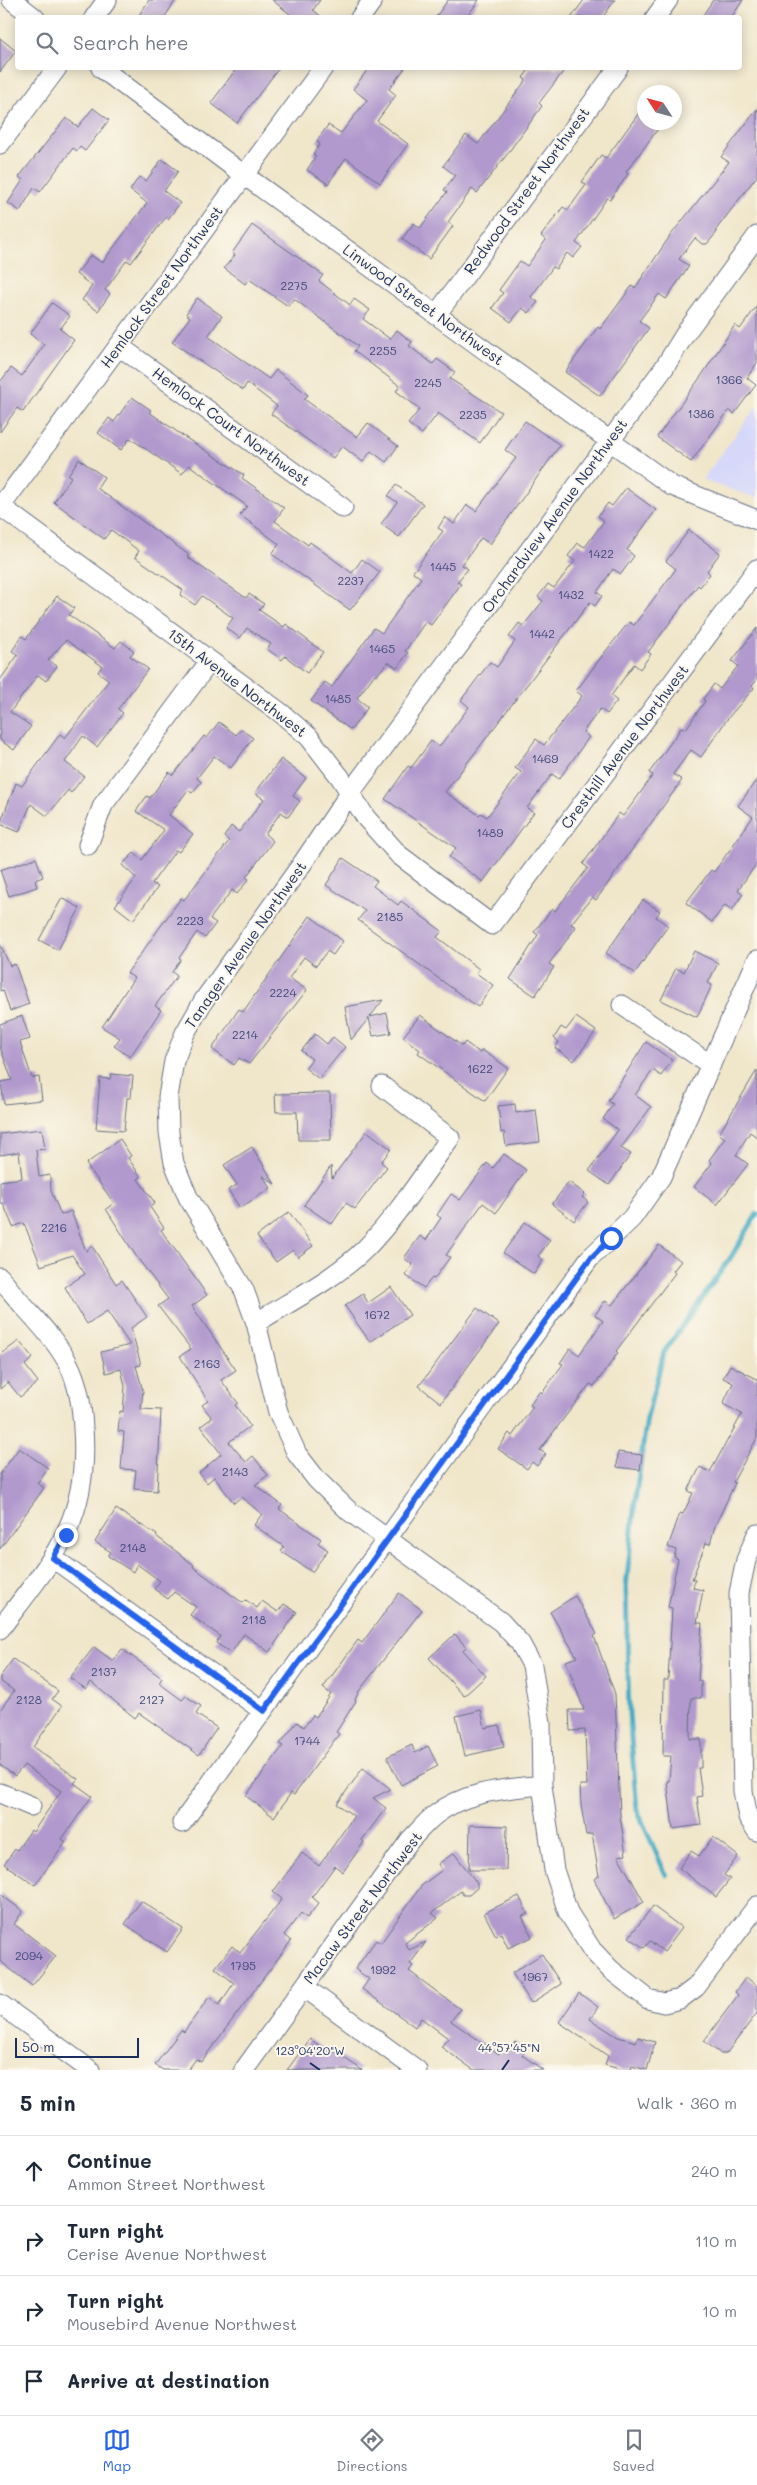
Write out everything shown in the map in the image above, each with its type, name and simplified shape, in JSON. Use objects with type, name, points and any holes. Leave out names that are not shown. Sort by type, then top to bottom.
[{"type":"street","points":[[12,0],[31,15]]},
{"type":"street","points":[[96,15],[107,0]]},
{"type":"street","points":[[362,15],[373,0]]},
{"type":"street","points":[[657,15],[668,0]]},
{"type":"street","points":[[0,144],[55,70]]},
{"type":"street","name":"Linwood Street Northwest","points":[[104,70],[244,175],[672,486],[757,520]]},
{"type":"street","name":"Hemlock Street Northwest","points":[[0,506],[322,70]]},
{"type":"street","name":"Redwood Street Northwest","points":[[436,315],[617,70]]},
{"type":"street","name":"Orchardview Avenue Northwest","points":[[350,793],[611,441],[757,236]]},
{"type":"street","name":"Hemlock Court Northwest","points":[[119,346],[342,508]]},
{"type":"street","name":"15th Avenue Northwest","points":[[0,506],[281,713],[309,737],[366,818],[399,855],[492,925]]},
{"type":"street","name":"Cresthill Avenue Northwest","points":[[492,925],[757,569]]},
{"type":"street","points":[[88,845],[103,805],[210,661]]},
{"type":"street","name":"Tanager Avenue Northwest","points":[[350,793],[302,864],[204,1000],[185,1033],[174,1061],[168,1097],[169,1132],[174,1163],[188,1197],[244,1290],[256,1323],[278,1412],[297,1454],[317,1480],[349,1511],[501,1622],[520,1643],[532,1665],[539,1713],[542,1785],[554,1870],[568,1912],[592,1950],[611,1970],[648,1999],[664,2003],[680,1999],[696,1987],[757,1906]]},
{"type":"street","points":[[182,1824],[590,1259],[632,1218],[646,1200],[661,1177],[757,960]]},
{"type":"street","points":[[622,1004],[711,1065]]},
{"type":"street","points":[[256,1323],[346,1266],[366,1248],[385,1227],[450,1138],[382,1086]]},
{"type":"street","points":[[0,1629],[53,1558],[66,1535],[75,1514],[83,1476],[84,1441],[81,1397],[68,1364],[46,1330],[3,1287]]},
{"type":"street","points":[[757,1534],[746,1560],[738,1593],[743,1791],[748,1817],[757,1831]]},
{"type":"street","points":[[53,1558],[264,1711]]},
{"type":"street","name":"Macaw Street Northwest","points":[[244,2070],[410,1840],[435,1815],[455,1804],[488,1791],[542,1785]]},
{"type":"street","points":[[0,1793],[31,1806]]},
{"type":"street","points":[[304,1987],[417,2070]]},
{"type":"street","points":[[0,2004],[90,2070]]},
{"type":"shaded area","points":[[757,406],[757,498],[702,480]]},
{"type":"building","points":[[149,0],[176,0],[166,15],[139,15]]},
{"type":"building","points":[[272,0],[320,0],[313,10],[319,15],[291,15]]},
{"type":"building","points":[[448,0],[479,0],[468,15],[437,15]]},
{"type":"building","points":[[584,0],[615,0],[604,15],[573,15]]},
{"type":"building","points":[[713,0],[743,0],[733,15],[703,15]]},
{"type":"building","points":[[0,38],[15,50],[15,52],[0,72]]},
{"type":"building","points":[[236,70],[277,70],[237,123],[211,103]]},
{"type":"building","points":[[367,70],[403,70],[389,89],[396,95],[377,121],[408,144],[380,183],[346,158],[328,184],[307,170],[316,156],[313,154],[320,144],[317,141],[328,125],[341,133],[367,100],[353,89]]},
{"type":"building","points":[[529,70],[564,70],[539,103],[542,106],[508,153],[477,193],[472,189],[448,222],[453,226],[429,259],[402,239],[414,223],[420,228],[447,192],[444,190],[455,175],[443,166],[466,135],[478,144],[526,80],[523,78]]},
{"type":"building","points":[[93,108],[109,120],[85,151],[80,147],[77,151],[73,148],[40,192],[34,188],[20,211],[8,203],[23,180],[19,177],[66,118],[78,127]]},
{"type":"building","points":[[757,109],[757,176],[707,244],[702,244],[695,238],[679,259],[689,266],[666,299],[659,294],[639,321],[649,328],[600,396],[565,372],[598,327],[600,329],[632,286],[635,288],[670,236],[729,162],[721,157]]},
{"type":"building","points":[[637,116],[637,130],[657,130],[626,172],[628,174],[610,200],[607,198],[576,243],[582,247],[573,258],[567,253],[556,269],[553,267],[531,297],[538,302],[529,313],[522,308],[511,322],[492,308],[503,293],[499,290],[520,261],[527,266],[546,240],[541,236],[563,207],[568,210],[586,185],[582,182],[601,155],[606,158]]},
{"type":"building","points":[[162,159],[178,171],[164,191],[180,203],[168,219],[166,217],[131,263],[127,260],[105,290],[110,294],[98,311],[82,300],[92,286],[76,274],[91,255],[102,263],[147,203],[130,190],[139,177],[146,181]]},
{"type":"building","points":[[252,225],[323,275],[319,281],[350,305],[354,299],[370,310],[363,319],[390,339],[397,330],[412,342],[409,346],[433,364],[437,359],[455,372],[450,379],[501,412],[480,443],[438,413],[422,434],[408,424],[420,409],[396,391],[400,386],[354,351],[358,346],[294,299],[288,306],[249,279],[245,284],[224,268],[235,255],[232,253]]},
{"type":"building","points":[[197,298],[222,316],[208,336],[269,379],[276,370],[308,395],[304,399],[357,437],[368,423],[398,446],[386,462],[371,451],[363,462],[342,446],[333,458],[271,414],[277,406],[247,383],[243,390],[172,342],[190,317],[186,314]]},
{"type":"building","points":[[52,303],[70,316],[60,329],[74,340],[23,412],[17,408],[0,432],[0,382],[11,368],[22,376],[44,345],[30,334]]},
{"type":"building","points":[[757,306],[757,363],[747,378],[756,385],[734,414],[729,410],[691,462],[657,437],[735,325],[740,329]]},
{"type":"building","points":[[132,397],[151,410],[149,412],[186,438],[244,475],[242,478],[284,508],[275,521],[308,545],[310,542],[352,573],[362,559],[380,572],[350,610],[272,554],[279,544],[240,515],[247,506],[189,465],[182,474],[130,438],[121,450],[98,433],[109,418],[114,422]]},
{"type":"building","points":[[525,421],[560,445],[490,544],[481,538],[462,565],[468,569],[457,582],[461,584],[431,625],[426,621],[405,651],[408,653],[397,668],[388,662],[377,675],[375,674],[357,698],[368,707],[351,730],[311,701],[325,682],[332,687],[374,628],[382,633],[421,578],[413,572],[443,531],[438,528],[445,517],[454,524],[467,505],[476,511],[516,458],[505,450]]},
{"type":"building","points":[[79,459],[104,477],[97,488],[189,555],[187,557],[246,598],[249,594],[264,604],[259,610],[284,627],[286,624],[323,652],[307,673],[285,656],[282,660],[267,649],[271,644],[247,628],[240,638],[226,628],[233,618],[202,596],[195,605],[180,595],[183,590],[135,557],[139,551],[111,530],[104,539],[54,502],[71,477],[68,475]]},
{"type":"building","points":[[396,485],[423,504],[399,537],[381,524],[397,502],[388,496]]},
{"type":"building","points":[[626,488],[656,510],[627,550],[634,556],[621,574],[613,569],[597,592],[602,596],[595,606],[590,602],[445,792],[479,815],[481,813],[487,817],[521,772],[515,768],[536,739],[544,745],[582,696],[576,691],[602,656],[629,622],[634,625],[676,569],[666,561],[689,530],[720,553],[707,571],[710,574],[700,587],[698,585],[648,652],[651,654],[640,669],[634,664],[611,696],[617,701],[607,714],[600,709],[583,732],[589,737],[559,779],[552,774],[527,808],[534,812],[483,882],[449,857],[456,848],[385,799],[408,766],[411,768],[431,741],[439,747],[469,707],[461,700],[490,662],[497,667],[515,641],[509,637],[519,623],[523,626],[543,601],[538,597],[548,584],[554,588],[575,561],[568,556],[578,543],[585,547],[604,521],[598,516],[608,503],[612,506]]},
{"type":"building","points":[[57,596],[74,608],[69,615],[115,648],[121,641],[134,651],[130,656],[148,669],[118,709],[123,713],[97,747],[83,736],[65,762],[84,776],[71,793],[68,790],[47,816],[31,804],[19,832],[0,824],[16,783],[22,786],[60,734],[65,738],[109,680],[98,672],[102,666],[66,640],[48,660],[57,666],[46,681],[38,675],[10,712],[31,726],[14,750],[0,740],[0,680],[18,655],[12,651],[22,636],[26,639]]},
{"type":"building","points":[[757,628],[757,680],[752,686],[754,688],[728,718],[701,757],[691,750],[673,774],[682,780],[596,900],[592,897],[571,924],[576,927],[549,964],[554,967],[535,996],[510,979],[538,935],[534,932],[552,909],[555,911],[588,868],[583,864],[619,813],[623,816],[636,799],[653,775],[649,773],[682,727],[686,729],[714,684],[720,689],[738,666],[732,661]]},
{"type":"building","points":[[219,722],[236,735],[241,729],[253,738],[231,768],[214,756],[197,778],[201,782],[192,793],[188,790],[169,815],[193,834],[179,852],[176,850],[152,883],[158,887],[133,920],[115,906],[136,878],[122,865],[134,853],[142,860],[164,830],[136,811],[147,796],[150,798],[169,772],[173,775],[204,736],[207,738]]},
{"type":"building","points":[[281,759],[306,778],[293,796],[300,801],[288,817],[281,812],[265,834],[273,841],[246,877],[249,879],[237,894],[232,890],[210,919],[216,923],[205,938],[197,932],[179,958],[181,959],[172,972],[177,976],[155,1006],[161,1010],[130,1057],[114,1046],[120,1038],[102,1027],[134,978],[127,973],[181,898],[184,900],[229,841],[224,837],[231,826],[239,832],[264,799],[255,793]]},
{"type":"building","points":[[757,779],[757,863],[738,890],[743,894],[732,910],[725,905],[712,922],[686,903],[711,870],[714,872],[753,817],[738,806]]},
{"type":"building","points":[[36,858],[43,877],[35,880],[37,887],[9,896],[0,870]]},
{"type":"building","points":[[343,858],[377,881],[373,886],[398,905],[401,901],[442,931],[437,937],[479,969],[476,973],[493,985],[478,1007],[358,920],[365,911],[326,885]]},
{"type":"building","points":[[62,898],[80,908],[58,950],[39,940]]},
{"type":"building","points":[[643,900],[660,911],[656,917],[668,926],[635,973],[606,953]]},
{"type":"building","points":[[310,916],[343,941],[333,955],[327,951],[316,966],[304,957],[289,978],[307,990],[249,1064],[239,1058],[234,1065],[212,1049],[239,1009],[243,1012]]},
{"type":"building","points":[[0,944],[10,966],[15,964],[29,1004],[10,1011],[3,990],[0,991]]},
{"type":"building","points":[[694,951],[718,963],[708,983],[712,985],[697,1017],[661,1000],[676,968],[684,972]]},
{"type":"building","points":[[383,1000],[370,1017],[387,1013],[391,1033],[373,1036],[369,1018],[351,1040],[345,1007]]},
{"type":"building","points":[[420,1015],[462,1046],[465,1042],[480,1053],[482,1050],[508,1068],[485,1101],[418,1053],[420,1050],[403,1037]]},
{"type":"building","points":[[22,1016],[30,1039],[20,1042],[32,1078],[39,1077],[42,1100],[4,1104],[1,1082],[12,1080],[0,1047],[0,1024]]},
{"type":"building","points":[[576,1017],[596,1031],[574,1061],[555,1048],[559,1042],[554,1038],[561,1027],[566,1030]]},
{"type":"building","points":[[315,1034],[327,1044],[333,1037],[345,1047],[319,1079],[305,1068],[312,1059],[301,1051]]},
{"type":"building","points":[[646,1042],[672,1060],[661,1076],[653,1070],[635,1095],[651,1107],[621,1148],[631,1154],[609,1185],[589,1171],[618,1130],[603,1119],[613,1104],[608,1101]]},
{"type":"building","points":[[757,1070],[757,1137],[750,1132],[736,1155],[748,1164],[717,1205],[694,1187],[712,1163],[709,1160],[725,1138],[719,1134]]},
{"type":"building","points":[[111,1074],[133,1076],[131,1098],[127,1098],[124,1131],[96,1129],[100,1078],[110,1079]]},
{"type":"building","points":[[330,1093],[331,1140],[298,1140],[297,1112],[276,1112],[275,1094]]},
{"type":"building","points":[[515,1104],[516,1113],[536,1110],[540,1142],[506,1146],[504,1132],[501,1133],[498,1106]]},
{"type":"building","points":[[42,1129],[45,1149],[36,1150],[39,1177],[50,1175],[51,1191],[61,1215],[71,1211],[86,1251],[92,1246],[116,1284],[122,1280],[147,1317],[131,1328],[141,1365],[136,1366],[143,1391],[141,1409],[161,1410],[157,1491],[134,1489],[136,1470],[121,1469],[124,1432],[118,1431],[120,1411],[123,1412],[125,1386],[121,1369],[106,1373],[101,1352],[130,1345],[107,1311],[87,1324],[65,1287],[85,1274],[72,1255],[41,1266],[24,1223],[13,1227],[3,1203],[0,1203],[0,1181],[22,1178],[19,1152],[0,1155],[0,1134]]},
{"type":"building","points":[[367,1131],[391,1149],[381,1162],[387,1167],[355,1209],[346,1203],[332,1224],[304,1205],[331,1166],[332,1178]]},
{"type":"building","points":[[120,1139],[131,1156],[128,1158],[141,1177],[138,1179],[155,1203],[150,1207],[164,1228],[161,1230],[207,1295],[192,1306],[236,1370],[221,1380],[238,1403],[235,1405],[250,1426],[229,1442],[246,1462],[253,1456],[268,1475],[255,1485],[282,1505],[279,1509],[321,1539],[318,1543],[328,1550],[312,1572],[281,1551],[284,1547],[254,1525],[262,1514],[241,1497],[234,1503],[214,1477],[207,1483],[199,1473],[221,1454],[201,1426],[212,1418],[202,1405],[208,1401],[180,1356],[191,1349],[158,1306],[168,1299],[136,1256],[106,1209],[114,1203],[86,1164]]},
{"type":"building","points":[[252,1147],[275,1184],[262,1175],[271,1188],[240,1208],[228,1190],[237,1185],[224,1165]]},
{"type":"building","points":[[504,1154],[526,1170],[496,1213],[483,1203],[446,1255],[450,1257],[434,1279],[432,1278],[424,1288],[405,1275],[413,1265],[404,1258],[420,1236],[426,1240],[441,1218],[437,1215],[451,1194],[460,1200],[487,1163],[493,1168]]},
{"type":"building","points":[[569,1182],[585,1194],[582,1197],[588,1202],[574,1221],[552,1204]]},
{"type":"building","points":[[289,1212],[313,1246],[298,1257],[293,1250],[276,1262],[257,1236]]},
{"type":"building","points":[[525,1222],[550,1240],[538,1256],[543,1260],[534,1274],[503,1253]]},
{"type":"building","points":[[659,1245],[681,1261],[673,1271],[675,1273],[616,1351],[618,1353],[594,1386],[590,1384],[540,1450],[546,1454],[537,1466],[532,1462],[527,1469],[498,1449],[509,1433],[512,1436],[533,1407],[530,1405],[540,1391],[542,1393],[563,1364],[560,1363],[570,1348],[579,1355],[603,1321],[595,1315],[605,1301],[612,1305]]},
{"type":"building","points":[[391,1287],[410,1315],[370,1342],[345,1306],[363,1294],[368,1303]]},
{"type":"building","points":[[477,1308],[499,1324],[441,1403],[419,1386]]},
{"type":"building","points":[[19,1341],[33,1358],[25,1365],[38,1382],[20,1397],[8,1382],[0,1389],[0,1355]]},
{"type":"building","points":[[730,1365],[757,1379],[757,1438],[733,1482],[735,1483],[715,1526],[710,1544],[706,1543],[692,1579],[695,1579],[693,1588],[703,1590],[697,1623],[702,1623],[698,1681],[701,1681],[701,1698],[691,1698],[690,1739],[701,1739],[701,1768],[698,1768],[702,1796],[697,1797],[701,1825],[673,1829],[667,1781],[669,1781],[671,1756],[663,1756],[664,1680],[668,1680],[672,1608],[668,1607],[678,1559],[674,1557],[676,1550],[668,1547],[680,1513],[683,1514],[693,1493],[688,1491],[700,1467],[710,1472],[742,1414],[723,1404],[733,1383],[723,1378]]},
{"type":"building","points":[[19,1448],[48,1468],[37,1483],[44,1488],[0,1549],[0,1474]]},
{"type":"building","points":[[618,1452],[642,1455],[640,1470],[617,1467]]},
{"type":"building","points":[[116,1509],[157,1535],[194,1565],[193,1567],[243,1603],[246,1600],[257,1608],[262,1601],[278,1612],[284,1604],[297,1612],[269,1652],[244,1634],[231,1653],[216,1643],[220,1636],[190,1615],[196,1607],[174,1592],[168,1599],[154,1589],[160,1581],[137,1564],[133,1572],[108,1556],[111,1552],[95,1542]]},
{"type":"building","points":[[399,1593],[422,1610],[359,1691],[356,1701],[336,1732],[339,1734],[294,1795],[291,1793],[274,1817],[246,1796],[283,1746],[280,1744],[297,1722],[304,1727],[313,1715],[316,1717],[331,1694],[323,1688],[358,1640],[362,1643]]},
{"type":"building","points":[[575,1596],[597,1634],[594,1636],[615,1694],[620,1815],[626,1855],[618,1856],[644,1902],[614,1919],[594,1879],[599,1876],[592,1834],[586,1835],[581,1805],[580,1785],[587,1785],[585,1730],[570,1731],[569,1710],[584,1710],[566,1661],[577,1657],[550,1612]]},
{"type":"building","points":[[455,1634],[466,1647],[463,1650],[486,1676],[464,1696],[429,1658]]},
{"type":"building","points":[[94,1647],[113,1661],[122,1649],[162,1678],[159,1683],[182,1700],[186,1696],[201,1706],[196,1714],[217,1728],[199,1755],[139,1713],[135,1718],[91,1682],[86,1689],[70,1678]]},
{"type":"building","points":[[13,1659],[58,1691],[52,1699],[62,1706],[33,1747],[78,1779],[74,1783],[92,1796],[62,1839],[66,1842],[35,1885],[4,1864],[31,1830],[33,1832],[61,1791],[24,1765],[15,1776],[0,1765],[0,1710],[14,1691],[0,1681],[0,1677]]},
{"type":"building","points":[[481,1710],[485,1728],[499,1725],[504,1747],[465,1756],[456,1716]]},
{"type":"building","points":[[412,1745],[415,1753],[428,1746],[438,1766],[401,1785],[387,1757]]},
{"type":"building","points":[[363,1768],[391,1789],[373,1798],[386,1808],[362,1840],[364,1842],[343,1872],[335,1866],[312,1897],[319,1903],[307,1918],[301,1913],[284,1935],[291,1941],[201,2062],[196,2059],[188,2070],[163,2070],[155,2065],[181,2030],[184,2032],[209,1997],[219,2005],[234,1983],[215,1968],[232,1946],[240,1953],[282,1899],[273,1892],[302,1853],[319,1866],[354,1816],[337,1804]]},
{"type":"building","points":[[470,1825],[507,1826],[506,1870],[469,1870]]},
{"type":"building","points":[[713,1837],[738,1856],[724,1875],[730,1879],[716,1897],[679,1868],[691,1851],[699,1856]]},
{"type":"building","points":[[454,1853],[477,1883],[477,1888],[469,1895],[463,1895],[461,1891],[432,1913],[438,1918],[405,1943],[409,1950],[426,1942],[410,1964],[413,1966],[409,1971],[460,2009],[451,2021],[499,2054],[503,2049],[508,2052],[515,2042],[526,2050],[522,2055],[543,2070],[474,2070],[441,2047],[448,2038],[421,2018],[415,2027],[362,1989],[369,1979],[355,1969],[376,1940],[381,1943],[421,1886],[442,1870],[438,1864]]},
{"type":"building","points":[[0,1894],[23,1911],[14,1924],[56,1956],[32,1986],[0,1961]]},
{"type":"building","points":[[519,1896],[528,1914],[522,1916],[532,1937],[508,1948],[501,1933],[496,1936],[484,1913]]},
{"type":"building","points":[[141,1901],[183,1929],[167,1952],[125,1924]]},
{"type":"building","points":[[653,1906],[682,1928],[664,1952],[650,1941],[644,1948],[629,1937]]},
{"type":"building","points":[[542,1954],[561,1984],[531,2003],[512,1973]]},
{"type":"building","points":[[746,1977],[757,1986],[757,2013],[726,2054],[721,2054],[704,2041],[738,1995],[735,1992]]},
{"type":"building","points":[[579,1993],[598,2007],[590,2019],[618,2037],[636,2042],[638,2037],[655,2042],[647,2070],[632,2066],[631,2070],[623,2070],[605,2065],[608,2056],[559,2022]]},
{"type":"building","points":[[310,2039],[332,2054],[334,2051],[362,2070],[287,2070]]},
{"type":"waterway","points":[[666,1875],[637,1810],[629,1713],[626,1588],[635,1501],[647,1417],[664,1352],[731,1257],[757,1214]]},
{"type":"route","points":[[66,1535],[53,1558],[264,1711],[590,1259],[611,1238]]}]
